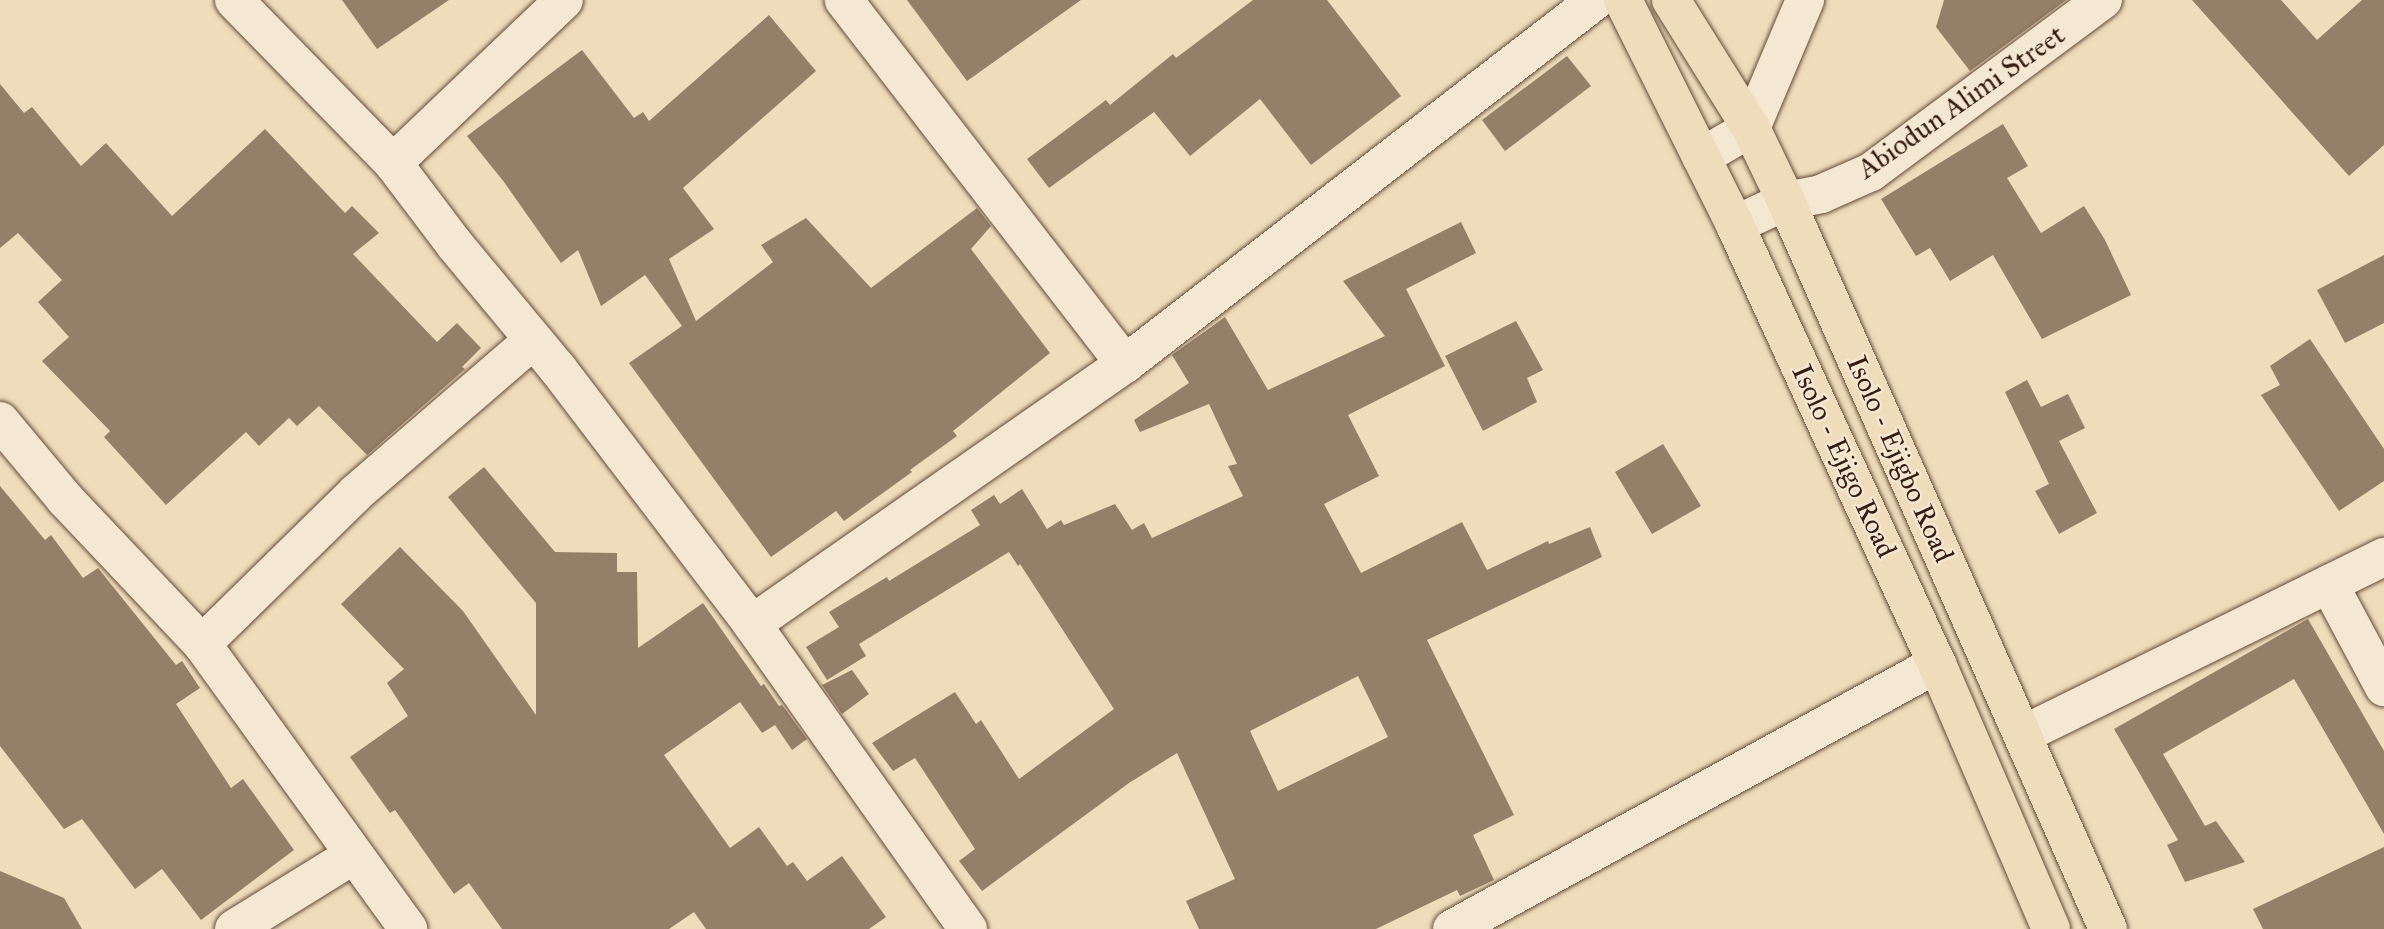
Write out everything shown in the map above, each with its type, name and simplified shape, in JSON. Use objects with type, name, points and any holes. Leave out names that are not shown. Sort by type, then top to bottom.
[{"type":"main road","name":"Isolo - Ejigo Road","points":[[1623,0],[1735,225],[1937,664],[2051,929]]},
{"type":"main road","name":"Isolo - Ejigbo Road","points":[[1671,0],[1751,128],[1786,201],[2108,929]]},
{"type":"street","points":[[234,0],[393,163],[533,340],[752,624],[968,929]]},
{"type":"street","points":[[393,163],[564,0]]},
{"type":"street","points":[[844,0],[1125,364]]},
{"type":"street","points":[[752,624],[1125,364],[1596,0]]},
{"type":"street","points":[[1701,157],[1751,128],[1805,0]]},
{"type":"street","name":"Abiodun Alimi Street","points":[[1735,225],[1786,201],[1821,194],[1871,172],[2103,0]]},
{"type":"street","points":[[202,644],[356,493],[533,340]]},
{"type":"street","points":[[0,421],[65,499],[202,644],[352,856],[408,929]]},
{"type":"street","points":[[2024,734],[2384,557]]},
{"type":"street","points":[[2329,584],[2384,687]]},
{"type":"street","points":[[1452,929],[1937,664]]},
{"type":"street","points":[[234,929],[352,856]]},
{"type":"building","points":[[342,0],[449,0],[377,49]]},
{"type":"building","points":[[907,0],[1081,0],[967,81]]},
{"type":"building","points":[[1253,0],[1327,0],[1401,96],[1311,165],[1260,99],[1190,156],[1154,112],[1049,188],[1027,159],[1106,100],[1110,105],[1173,54],[1176,58]]},
{"type":"building","points":[[1944,0],[2066,0],[1970,71],[1936,27]]},
{"type":"building","points":[[2192,0],[2281,0],[2317,40],[2362,0],[2384,0],[2384,145],[2349,176]]},
{"type":"building","points":[[769,15],[816,71],[683,188],[714,229],[669,259],[696,321],[773,262],[761,245],[806,218],[871,288],[977,208],[991,226],[971,249],[1050,353],[953,431],[957,436],[910,470],[912,472],[844,521],[836,511],[771,557],[629,363],[682,326],[645,275],[601,306],[578,250],[561,263],[504,182],[467,136],[582,50],[634,118],[643,112],[649,121]]},
{"type":"building","points":[[1567,56],[1591,86],[1505,151],[1482,120]]},
{"type":"building","points":[[0,84],[24,113],[32,107],[81,166],[106,143],[172,216],[265,129],[345,213],[352,206],[379,233],[353,254],[437,342],[457,323],[481,348],[462,367],[465,369],[367,455],[319,406],[297,426],[289,418],[259,446],[246,432],[166,505],[104,437],[110,431],[42,361],[69,337],[38,302],[62,280],[18,233],[0,248]]},
{"type":"building","points":[[2003,124],[2028,166],[2007,178],[2041,233],[2084,206],[2105,240],[2131,295],[2042,339],[1993,255],[1950,281],[1930,248],[1916,256],[1881,199]]},
{"type":"building","points":[[1461,222],[1476,253],[1406,289],[1445,366],[1348,415],[1379,476],[1324,504],[1361,573],[1462,522],[1487,570],[1548,541],[1549,544],[1590,527],[1602,557],[1427,640],[1514,815],[1473,835],[1494,880],[1460,896],[1457,890],[1376,929],[1199,929],[1186,901],[1235,879],[1177,753],[1129,783],[982,891],[959,861],[975,849],[915,758],[893,771],[872,743],[955,692],[976,724],[981,720],[1019,779],[1114,709],[1020,564],[1018,566],[1009,552],[859,644],[866,656],[827,680],[806,647],[839,627],[829,612],[887,577],[889,581],[980,525],[971,510],[994,495],[1000,504],[1022,489],[1047,529],[1061,520],[1064,525],[1115,504],[1132,530],[1144,523],[1152,538],[1243,496],[1228,466],[1237,464],[1209,404],[1140,432],[1134,420],[1189,383],[1172,355],[1225,317],[1268,390],[1385,336],[1343,281]],"holes":[[[1358,676],[1388,737],[1278,791],[1250,731]]]},
{"type":"building","points":[[2384,255],[2384,323],[2345,343],[2317,290]]},
{"type":"building","points":[[1516,321],[1543,370],[1527,378],[1537,402],[1483,431],[1445,356]]},
{"type":"building","points":[[2310,339],[2384,449],[2384,481],[2339,511],[2261,395],[2280,385],[2270,366]]},
{"type":"building","points":[[2027,380],[2041,407],[2068,394],[2085,428],[2059,441],[2097,513],[2059,534],[2035,491],[2049,484],[2005,392]]},
{"type":"building","points":[[1663,444],[1701,506],[1652,534],[1615,472]]},
{"type":"building","points":[[484,467],[555,552],[617,553],[617,572],[637,572],[638,648],[703,603],[761,686],[764,684],[807,739],[792,750],[775,725],[762,733],[740,702],[664,755],[730,848],[759,827],[787,866],[793,862],[807,881],[842,856],[886,917],[869,929],[706,929],[694,912],[669,929],[502,929],[469,883],[454,894],[395,810],[390,813],[350,757],[408,716],[387,683],[404,669],[341,604],[400,547],[463,611],[536,715],[536,603],[448,497]]},
{"type":"building","points":[[0,486],[45,540],[51,535],[83,578],[98,568],[176,665],[182,661],[200,688],[176,704],[231,788],[243,779],[294,850],[201,920],[162,869],[135,889],[82,819],[64,829],[0,746]]},
{"type":"building","points":[[2308,619],[2384,751],[2384,834],[2294,679],[2163,754],[2205,826],[2216,821],[2245,862],[2185,882],[2167,845],[2178,840],[2114,729]]},
{"type":"building","points":[[852,670],[869,694],[842,714],[822,685]]},
{"type":"building","points":[[2384,847],[2384,929],[2263,929],[2253,909]]},
{"type":"building","points":[[0,871],[64,898],[82,929],[0,929]]}]
